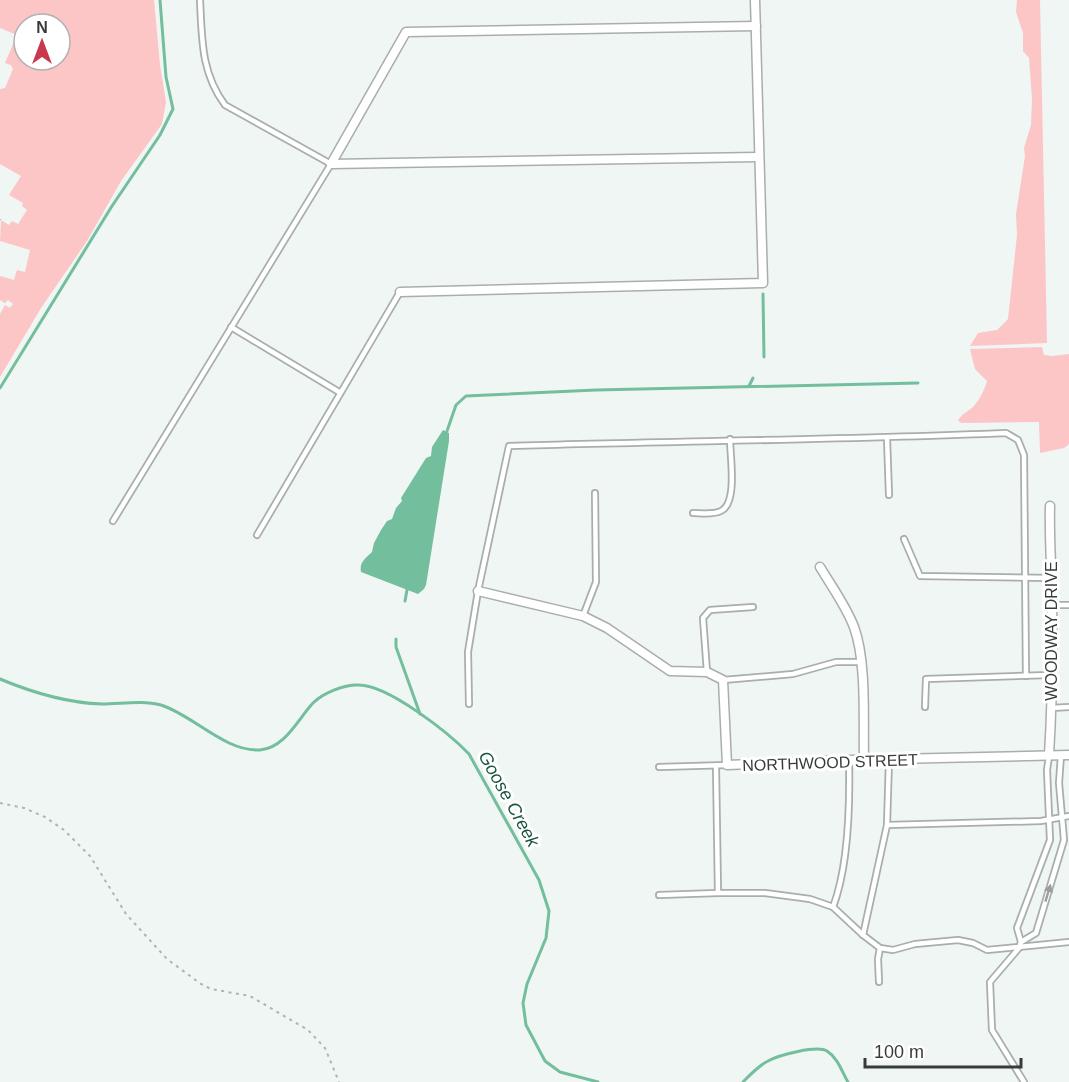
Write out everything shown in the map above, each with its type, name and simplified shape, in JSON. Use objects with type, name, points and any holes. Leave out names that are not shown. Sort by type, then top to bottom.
[{"type":"street","points":[[400,292],[763,283],[755,0]]},
{"type":"street","points":[[331,164],[406,33],[756,26]]},
{"type":"street","points":[[331,164],[758,157]]},
{"type":"street","name":"WOODWAY DRIVE","points":[[1049,755],[1052,708],[1050,506]]},
{"type":"street","points":[[820,567],[847,611],[854,628],[861,663],[864,760]]},
{"type":"street","points":[[478,591],[583,616],[607,628],[670,671],[707,672],[723,680]]},
{"type":"street","name":"NORTHWOOD STREET","points":[[723,680],[727,765],[1065,755]]},
{"type":"lane","points":[[113,521],[331,164],[225,105],[214,91],[206,67],[200,0]]},
{"type":"lane","points":[[257,535],[339,392],[400,292]]},
{"type":"lane","points":[[231,327],[339,392]]},
{"type":"lane","points":[[469,704],[468,652],[478,591],[509,446],[729,439],[887,438],[1006,433],[1018,440],[1024,455],[1026,675]]},
{"type":"lane","points":[[887,438],[889,495]]},
{"type":"lane","points":[[693,513],[718,513],[724,510],[732,498],[729,439]]},
{"type":"lane","points":[[583,616],[596,582],[595,493]]},
{"type":"lane","points":[[904,539],[920,576],[1052,578]]},
{"type":"lane","points":[[1052,605],[1069,605]]},
{"type":"lane","points":[[707,672],[703,618],[710,610],[753,607]]},
{"type":"lane","points":[[723,680],[793,674],[836,663],[861,663]]},
{"type":"lane","points":[[925,707],[926,679],[1051,675]]},
{"type":"lane","points":[[1052,708],[1069,707]]},
{"type":"lane","points":[[1024,1082],[992,1030],[990,982],[1019,948],[1021,942],[1017,928],[1050,840],[1047,770],[1049,755]]},
{"type":"lane","points":[[1021,942],[1036,933],[1064,840],[1059,783],[1065,755]]},
{"type":"lane","points":[[833,906],[840,888],[845,855],[849,760]]},
{"type":"lane","points":[[863,935],[886,825],[889,760]]},
{"type":"lane","points":[[659,768],[727,765]]},
{"type":"lane","points":[[716,767],[718,893]]},
{"type":"lane","points":[[886,825],[1041,821],[1069,816]]},
{"type":"lane","points":[[659,895],[718,893],[810,898],[833,906],[880,948],[893,950],[915,944],[958,940],[987,950],[1069,942]]},
{"type":"lane","points":[[879,982],[880,948]]},
{"type":"path","points":[[0,803],[24,808],[45,817],[64,830],[90,856],[126,915],[167,959],[211,989],[250,996],[308,1030],[325,1048],[339,1082]]},
{"type":"shaded area","points":[[0,0],[154,0],[166,102],[162,124],[121,181],[87,241],[41,308],[0,377],[0,314],[5,305],[10,308],[13,304],[8,300],[5,303],[0,300],[0,276],[14,280],[17,270],[25,272],[30,250],[0,241],[1,220],[9,225],[12,221],[18,224],[27,210],[22,206],[23,203],[9,195],[21,176],[0,164],[0,89],[5,88],[12,71],[72,72],[72,12],[12,12],[12,33],[0,28]]},
{"type":"shaded area","points":[[1017,0],[1040,0],[1047,343],[970,346],[978,333],[997,330],[1008,319],[1017,235],[1016,214],[1025,156],[1024,148],[1031,125],[1032,99],[1029,58],[1023,51],[1023,33],[1016,12]]},
{"type":"shaded area","points":[[12,47],[12,67],[5,63]]},
{"type":"shaded area","points":[[1042,347],[1044,355],[1069,354],[1069,444],[1064,448],[1040,453],[1039,422],[961,423],[958,420],[973,407],[987,381],[975,369],[970,349]]},
{"type":"shaded area","points":[[443,430],[449,433],[449,441],[426,585],[418,594],[361,572],[361,566],[372,552],[381,530],[387,521],[392,519],[396,508],[402,501],[401,498],[426,458],[431,456],[432,447]]},
{"type":"waterway","points":[[0,388],[112,206],[160,135],[173,109],[166,77],[160,0]]},
{"type":"waterway","points":[[763,294],[764,357]]},
{"type":"waterway","points":[[749,386],[753,378]]},
{"type":"waterway","points":[[447,431],[456,405],[466,396],[596,390],[918,383]]},
{"type":"waterway","points":[[405,601],[407,590]]},
{"type":"waterway","points":[[396,639],[396,647],[420,714]]},
{"type":"waterway","name":"Goose Creek","points":[[0,679],[76,702],[161,705],[234,745],[260,750],[277,744],[317,699],[334,690],[359,685],[371,687],[401,701],[447,734],[469,754],[539,880],[549,911],[546,938],[527,984],[523,1003],[526,1025],[545,1061],[560,1072],[598,1082]]},
{"type":"waterway","name":"Goose Creek","points":[[743,1082],[768,1061],[780,1056],[815,1049],[822,1049],[831,1054],[848,1082]]}]
